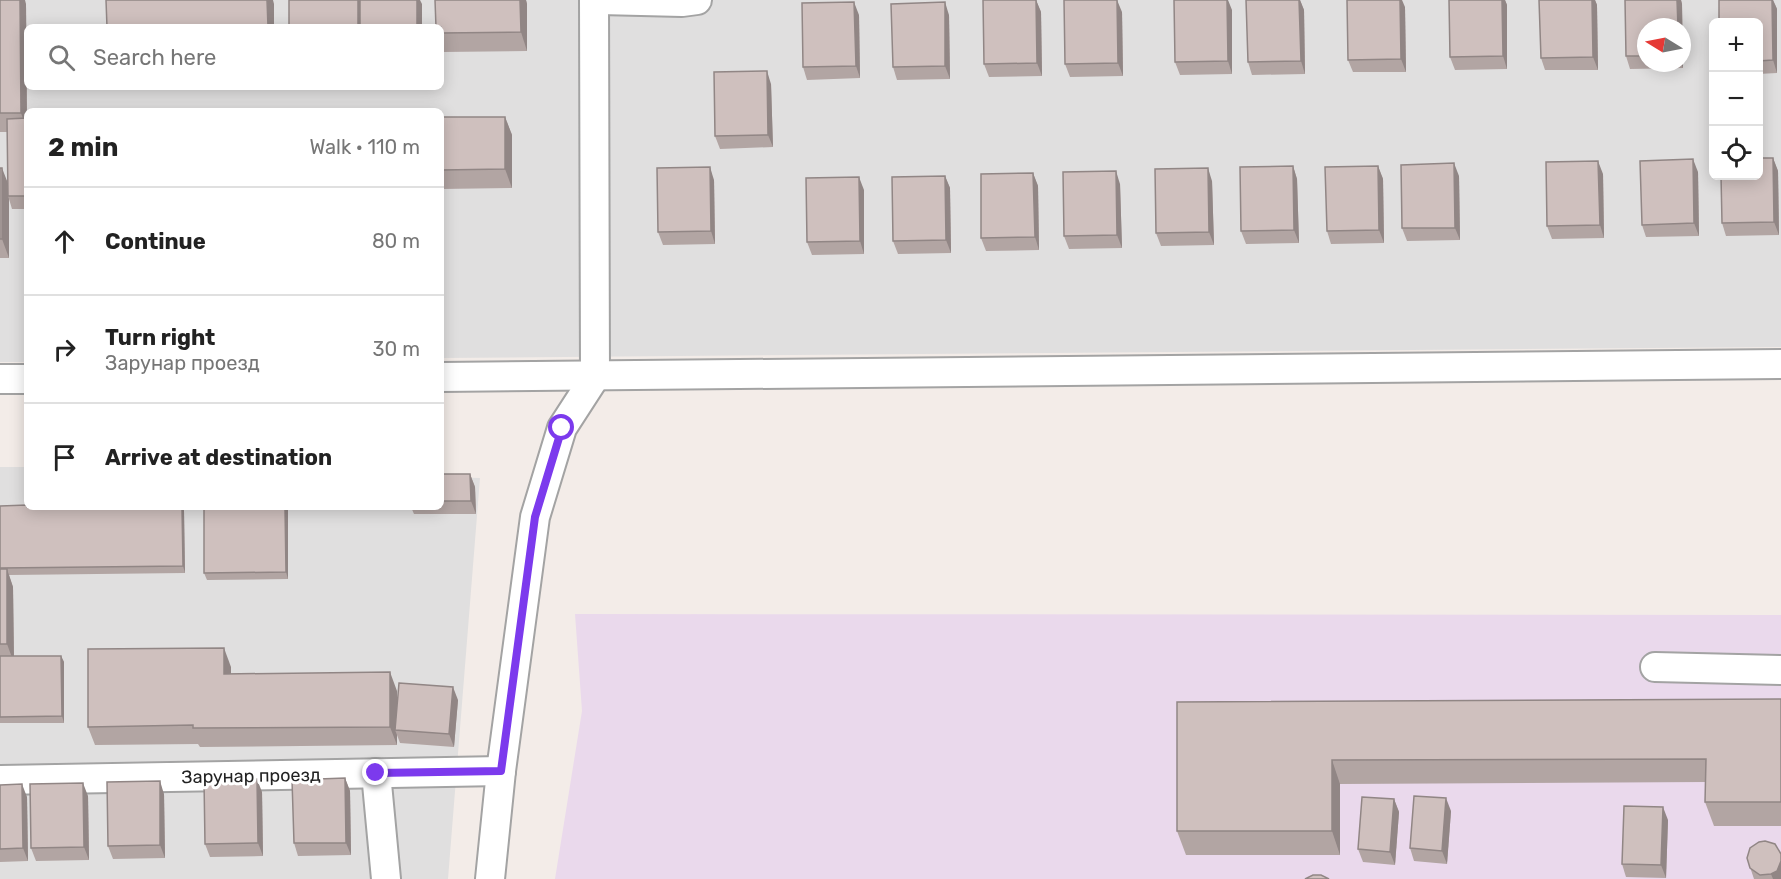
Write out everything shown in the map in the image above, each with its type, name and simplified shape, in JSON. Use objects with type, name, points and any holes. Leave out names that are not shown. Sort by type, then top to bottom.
[{"type":"street","points":[[490,879],[501,771],[535,517],[562,428],[595,377],[594,0]]},
{"type":"street","points":[[600,0],[682,2],[697,0]]},
{"type":"street","points":[[444,377],[1781,364]]},
{"type":"street","points":[[0,379],[24,379]]},
{"type":"street","points":[[1655,667],[1781,669]]},
{"type":"street","name":"Зарунар проезд","points":[[0,780],[501,771]]},
{"type":"street","points":[[376,773],[386,879]]},
{"type":"shaded area","points":[[0,0],[1781,0],[1781,347],[444,358],[444,108],[24,108],[24,362],[0,362]]},
{"type":"shaded area","points":[[0,467],[24,467],[24,510],[444,510],[444,477],[480,478],[448,879],[0,879]]},
{"type":"shaded area","points":[[575,614],[1781,615],[1781,879],[555,879],[582,711]]},
{"type":"building","points":[[0,0],[20,0],[21,113],[0,113]]},
{"type":"building","points":[[106,0],[267,0],[268,24],[107,24]]},
{"type":"building","points":[[289,0],[358,0],[358,24],[289,24]]},
{"type":"building","points":[[360,0],[417,0],[417,24],[360,24]]},
{"type":"building","points":[[435,0],[520,0],[521,32],[444,33],[444,24],[436,24]]},
{"type":"building","points":[[983,0],[1036,0],[1037,63],[984,64]]},
{"type":"building","points":[[1064,0],[1117,0],[1118,63],[1065,64]]},
{"type":"building","points":[[1174,0],[1227,0],[1228,61],[1175,62]]},
{"type":"building","points":[[1246,0],[1299,0],[1301,61],[1248,62]]},
{"type":"building","points":[[1347,0],[1400,0],[1401,59],[1348,60]]},
{"type":"building","points":[[1449,0],[1502,0],[1503,56],[1450,57]]},
{"type":"building","points":[[1539,0],[1592,0],[1593,57],[1541,58]]},
{"type":"building","points":[[1625,0],[1677,0],[1678,18],[1637,18],[1637,56],[1626,56]]},
{"type":"building","points":[[1719,0],[1772,0],[1773,60],[1763,61],[1763,18],[1719,18]]},
{"type":"building","points":[[854,2],[856,66],[803,67],[802,3]]},
{"type":"building","points":[[945,2],[945,66],[893,67],[891,4]]},
{"type":"building","points":[[767,71],[768,135],[715,136],[714,72]]},
{"type":"building","points":[[444,117],[505,117],[505,169],[444,170]]},
{"type":"building","points":[[24,118],[24,196],[8,196],[7,119]]},
{"type":"building","points":[[1763,158],[1773,158],[1774,222],[1722,223],[1721,180],[1763,180]]},
{"type":"building","points":[[1693,159],[1694,223],[1642,225],[1640,161]]},
{"type":"building","points":[[1598,161],[1600,225],[1547,226],[1546,162]]},
{"type":"building","points":[[1454,163],[1455,228],[1402,228],[1401,165]]},
{"type":"building","points":[[1293,166],[1294,230],[1241,231],[1240,167]]},
{"type":"building","points":[[1378,166],[1379,230],[1327,231],[1325,167]]},
{"type":"building","points":[[710,167],[711,231],[658,232],[657,168]]},
{"type":"building","points":[[0,168],[2,168],[2,239],[0,239]]},
{"type":"building","points":[[1208,168],[1209,232],[1156,233],[1155,169]]},
{"type":"building","points":[[1116,171],[1117,235],[1064,236],[1063,172]]},
{"type":"building","points":[[1033,173],[1035,237],[981,238],[981,174]]},
{"type":"building","points":[[945,176],[946,240],[893,241],[892,177]]},
{"type":"building","points":[[859,177],[860,241],[807,242],[806,178]]},
{"type":"building","points":[[444,474],[470,474],[471,501],[444,501]]},
{"type":"building","points":[[24,505],[24,510],[182,510],[183,566],[0,568],[0,506]]},
{"type":"building","points":[[204,510],[285,510],[286,572],[204,573]]},
{"type":"building","points":[[0,569],[7,569],[7,644],[0,644]]},
{"type":"building","points":[[224,648],[224,674],[390,672],[390,727],[193,728],[193,725],[88,727],[88,649]]},
{"type":"building","points":[[0,656],[61,656],[62,716],[0,717]]},
{"type":"building","points":[[399,683],[453,687],[449,734],[395,730]]},
{"type":"building","points":[[1781,699],[1781,802],[1705,802],[1706,759],[1332,760],[1332,831],[1177,831],[1177,702]]},
{"type":"building","points":[[345,778],[346,843],[294,843],[292,780]]},
{"type":"building","points":[[257,779],[258,843],[205,844],[204,780]]},
{"type":"building","points":[[160,781],[160,845],[108,846],[107,782]]},
{"type":"building","points":[[83,783],[84,847],[31,848],[30,784]]},
{"type":"building","points":[[22,784],[23,848],[0,849],[0,785]]},
{"type":"building","points":[[1414,796],[1446,798],[1442,851],[1410,848]]},
{"type":"building","points":[[1362,797],[1394,799],[1390,852],[1358,849]]},
{"type":"building","points":[[1624,806],[1663,807],[1661,865],[1622,864]]},
{"type":"building","points":[[1765,841],[1775,844],[1781,854],[1781,861],[1777,871],[1760,875],[1750,868],[1747,858],[1750,848]]},
{"type":"building","points":[[1313,875],[1321,875],[1329,879],[1305,879]]},
{"type":"route","points":[[376,773],[501,771],[535,517],[562,428]]}]
